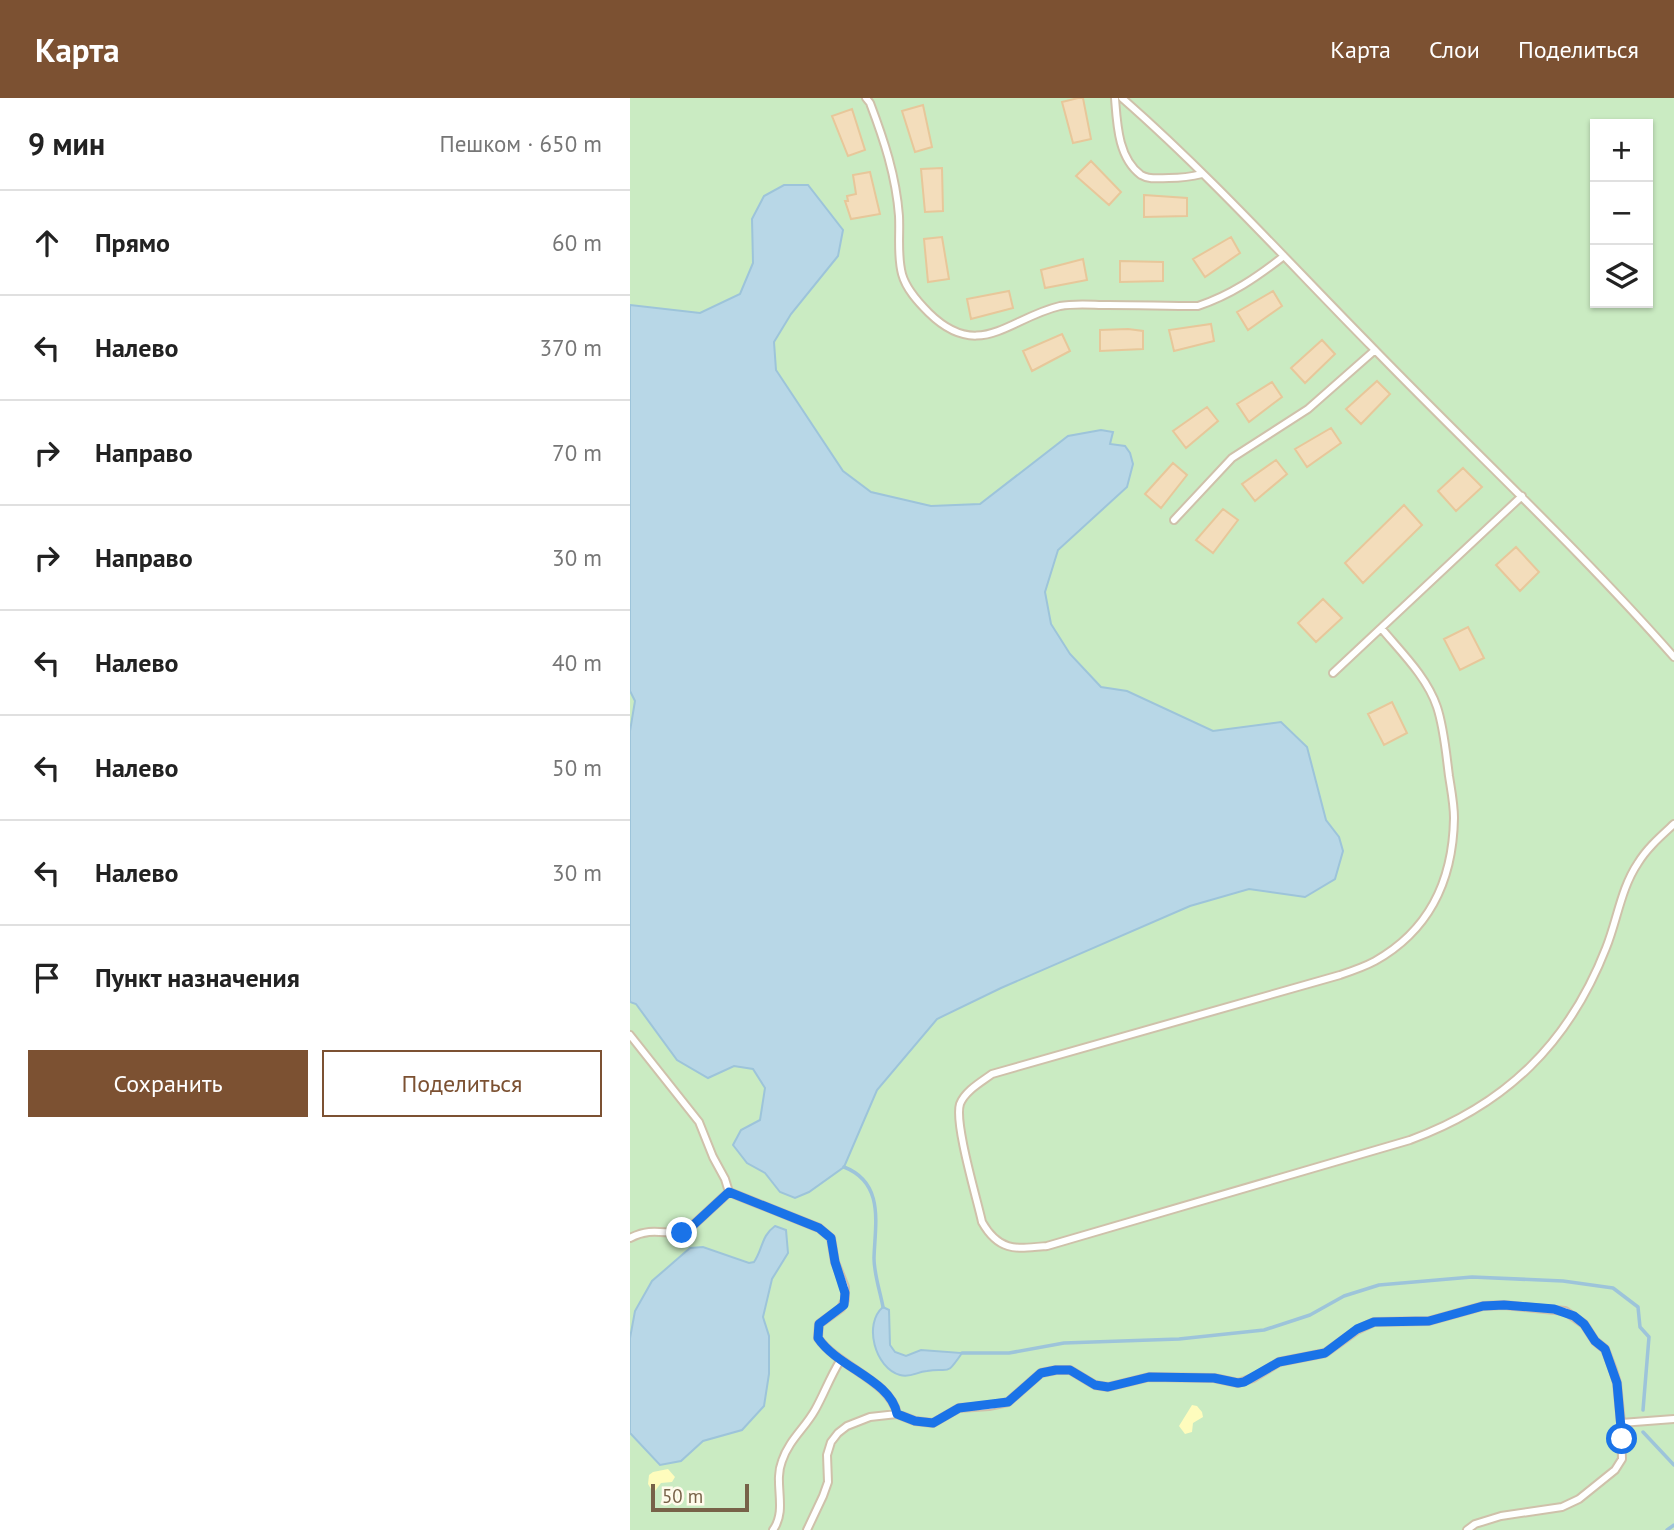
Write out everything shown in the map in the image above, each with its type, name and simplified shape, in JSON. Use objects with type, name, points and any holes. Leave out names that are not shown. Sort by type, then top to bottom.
[{"type":"lane","points":[[866,98],[890,156],[899,218],[898,248],[902,276],[911,293],[928,312],[959,334],[975,337],[992,333],[1060,306],[1198,306],[1253,281],[1284,256]]},
{"type":"lane","points":[[1115,98],[1119,138],[1130,163],[1142,176],[1190,177],[1202,174]]},
{"type":"lane","points":[[1122,98],[1202,174],[1522,496],[1632,609],[1674,657]]},
{"type":"lane","points":[[1174,520],[1232,458],[1308,409],[1375,350]]},
{"type":"lane","points":[[1333,673],[1522,496]]},
{"type":"lane","points":[[1381,628],[1415,669],[1436,705],[1454,816],[1451,850],[1437,899],[1419,925],[1396,948],[1373,963],[1340,975],[992,1074],[971,1089],[960,1104],[959,1121],[982,1222],[990,1237],[1005,1246],[1047,1246],[1410,1140],[1443,1128],[1482,1107],[1506,1089],[1561,1035],[1592,981],[1636,864],[1674,824]]},
{"type":"lane","points":[[630,1035],[699,1122],[729,1192]]},
{"type":"lane","points":[[630,1238],[649,1230],[682,1233],[729,1192]]},
{"type":"lane","points":[[729,1192],[819,1228],[831,1238],[835,1262],[845,1287],[845,1300],[841,1307],[821,1321],[818,1333],[820,1342],[840,1361],[884,1389],[892,1399],[897,1414]]},
{"type":"lane","points":[[807,1530],[828,1482],[827,1455],[831,1442],[838,1433],[870,1417],[897,1414],[915,1421],[933,1423],[959,1408],[1008,1402],[1041,1373],[1056,1370],[1070,1370],[1095,1385],[1108,1387],[1149,1377],[1214,1378],[1238,1383],[1279,1362],[1325,1353],[1357,1329],[1370,1323],[1429,1321],[1483,1306],[1504,1305],[1564,1311],[1584,1324],[1595,1341],[1605,1349],[1617,1383],[1622,1459],[1615,1471],[1579,1499],[1562,1507],[1501,1516],[1475,1524],[1467,1530]]},
{"type":"lane","points":[[773,1530],[780,1518],[778,1479],[783,1457],[798,1430],[813,1413],[840,1361]]},
{"type":"lane","points":[[1621,1423],[1674,1419]]},
{"type":"green space","points":[[630,98],[1674,98],[1674,1530],[630,1530]]},
{"type":"sand","points":[[1192,1405],[1197,1406],[1203,1417],[1193,1423],[1192,1432],[1185,1434],[1179,1426]]},
{"type":"sand","points":[[668,1469],[675,1477],[672,1482],[661,1483],[655,1491],[651,1489],[648,1484],[649,1475]]},
{"type":"water","points":[[784,185],[808,185],[843,230],[838,256],[791,314],[774,342],[776,370],[843,471],[871,492],[931,506],[980,504],[1068,436],[1101,430],[1113,432],[1110,444],[1125,446],[1133,464],[1127,487],[1058,550],[1045,592],[1051,624],[1070,654],[1101,687],[1127,691],[1213,731],[1281,722],[1307,747],[1326,820],[1339,837],[1343,851],[1335,879],[1305,897],[1249,889],[1190,906],[1001,988],[937,1019],[877,1090],[844,1167],[809,1192],[795,1198],[780,1192],[765,1173],[747,1163],[733,1145],[741,1130],[760,1120],[765,1088],[753,1069],[734,1066],[708,1078],[677,1060],[636,1004],[630,1002],[630,731],[635,701],[630,691],[630,305],[700,313],[740,294],[753,263],[752,219],[764,196]]},
{"type":"water","points":[[775,1226],[786,1230],[788,1253],[772,1279],[763,1317],[769,1336],[769,1374],[764,1406],[742,1430],[703,1441],[681,1461],[660,1465],[630,1433],[630,1338],[635,1311],[652,1281],[690,1248],[703,1247],[749,1263],[754,1262],[767,1234]]},
{"type":"water","points":[[883,1307],[889,1310],[890,1345],[895,1352],[906,1356],[921,1350],[962,1353],[953,1366],[947,1370],[907,1376],[891,1371],[878,1355],[873,1334],[877,1315]]},
{"type":"building","points":[[1083,98],[1091,139],[1073,143],[1062,102]]},
{"type":"building","points":[[923,105],[932,147],[915,152],[902,111]]},
{"type":"building","points":[[852,109],[865,150],[848,156],[832,116]]},
{"type":"building","points":[[1091,161],[1121,192],[1109,205],[1076,176]]},
{"type":"building","points":[[942,168],[943,211],[925,212],[921,169]]},
{"type":"building","points":[[870,172],[880,214],[851,219],[845,201],[848,201],[847,196],[856,194],[853,175]]},
{"type":"building","points":[[1144,195],[1187,198],[1187,216],[1144,217]]},
{"type":"building","points":[[942,237],[949,279],[928,282],[924,239]]},
{"type":"building","points":[[1231,237],[1240,253],[1205,277],[1193,259]]},
{"type":"building","points":[[1083,259],[1087,280],[1045,288],[1041,270]]},
{"type":"building","points":[[1120,261],[1163,262],[1163,281],[1120,282]]},
{"type":"building","points":[[1009,291],[1013,308],[971,319],[967,299]]},
{"type":"building","points":[[1273,291],[1282,306],[1248,330],[1237,312]]},
{"type":"building","points":[[1211,324],[1214,341],[1174,351],[1169,330]]},
{"type":"building","points":[[1100,330],[1143,331],[1143,349],[1100,351]]},
{"type":"building","points":[[1062,334],[1070,351],[1032,371],[1023,351]]},
{"type":"building","points":[[1322,340],[1335,354],[1305,383],[1291,368]]},
{"type":"building","points":[[1377,381],[1390,394],[1361,424],[1346,409]]},
{"type":"building","points":[[1272,382],[1282,397],[1249,422],[1237,404]]},
{"type":"building","points":[[1207,407],[1218,421],[1186,448],[1173,431]]},
{"type":"building","points":[[1331,428],[1341,443],[1307,467],[1295,449]]},
{"type":"building","points":[[1276,460],[1287,474],[1255,501],[1242,484]]},
{"type":"building","points":[[1173,463],[1187,475],[1161,508],[1145,494]]},
{"type":"building","points":[[1463,468],[1482,487],[1456,511],[1438,491]]},
{"type":"building","points":[[1404,505],[1422,525],[1363,583],[1345,563]]},
{"type":"building","points":[[1223,509],[1238,520],[1213,553],[1196,540]]},
{"type":"building","points":[[1516,547],[1539,572],[1520,591],[1496,565]]},
{"type":"building","points":[[1323,599],[1342,618],[1316,642],[1298,623]]},
{"type":"building","points":[[1468,627],[1484,658],[1460,670],[1444,639]]},
{"type":"building","points":[[1392,702],[1407,733],[1384,745],[1368,714]]},
{"type":"waterway","points":[[844,1167],[857,1174],[872,1194],[876,1218],[874,1264],[883,1307]]},
{"type":"waterway","points":[[962,1353],[1009,1353],[1064,1343],[1179,1339],[1264,1330],[1310,1315],[1344,1296],[1379,1285],[1472,1277],[1563,1281],[1613,1288],[1638,1307],[1640,1327],[1649,1337],[1643,1410]]},
{"type":"waterway","points":[[1643,1432],[1674,1465]]},
{"type":"waterway","points":[[1667,1530],[1674,1525]]},
{"type":"route","points":[[682,1233],[729,1192],[826,1233],[831,1238],[837,1269],[845,1287],[845,1300],[844,1305],[821,1321],[818,1338],[840,1361],[884,1389],[892,1399],[897,1414],[915,1421],[933,1423],[959,1408],[1008,1402],[1041,1373],[1064,1369],[1095,1385],[1108,1387],[1149,1377],[1214,1378],[1244,1382],[1279,1362],[1317,1356],[1334,1349],[1357,1329],[1370,1323],[1429,1321],[1483,1306],[1504,1305],[1564,1311],[1584,1324],[1595,1341],[1605,1349],[1613,1370],[1617,1383],[1622,1439]]}]
